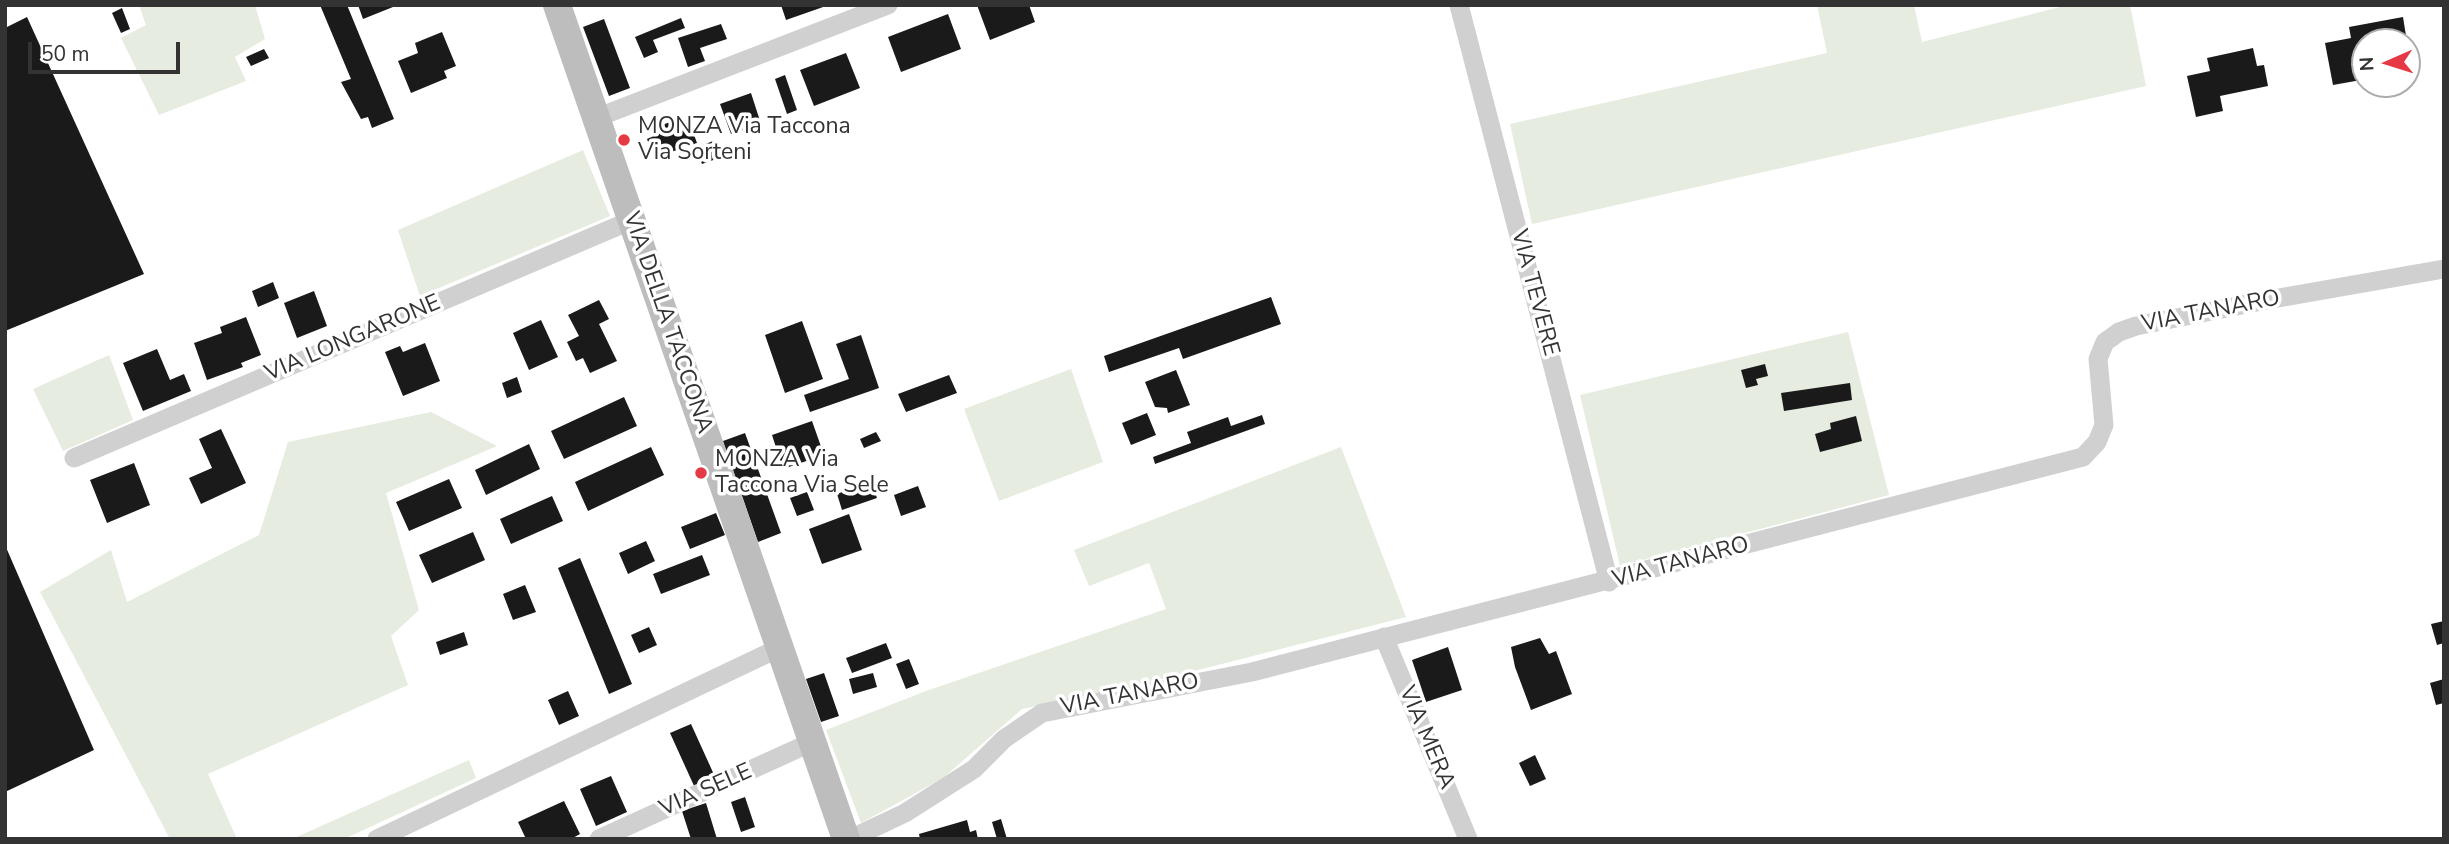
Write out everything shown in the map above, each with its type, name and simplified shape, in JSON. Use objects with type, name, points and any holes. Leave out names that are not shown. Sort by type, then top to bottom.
[{"type":"main road","name":"VIA DELLA TACCONA","points":[[557,5],[779,648],[848,839]]},
{"type":"street","points":[[596,118],[888,5]]},
{"type":"street","name":"VIA TEVERE","points":[[1459,5],[1609,582]]},
{"type":"street","name":"VIA LONGARONE","points":[[74,458],[632,220]]},
{"type":"street","name":"VIA TANARO","points":[[848,839],[905,813],[974,769],[1004,739],[1042,713],[1252,672],[1609,582],[2083,457],[2097,442],[2104,425],[2098,359],[2105,342],[2119,332],[2175,318],[2444,269]]},
{"type":"street","name":"VIA MERA","points":[[1384,637],[1468,839]]},
{"type":"street","points":[[377,839],[779,648]]},
{"type":"street","name":"VIA SELE","points":[[599,839],[812,742]]},
{"type":"shaded area","points":[[139,5],[255,5],[265,39],[235,57],[246,81],[159,115],[121,38],[146,25]]},
{"type":"shaded area","points":[[1817,5],[1914,5],[1922,42],[2068,5],[2130,5],[2146,86],[1532,224],[1510,124],[1827,53]]},
{"type":"shaded area","points":[[583,150],[610,216],[420,296],[398,230]]},
{"type":"shaded area","points":[[1848,332],[1889,495],[1620,566],[1580,395]]},
{"type":"shaded area","points":[[109,355],[133,420],[63,451],[33,389]]},
{"type":"shaded area","points":[[1071,369],[1103,462],[999,501],[964,409]]},
{"type":"shaded area","points":[[431,412],[497,446],[386,493],[419,610],[391,636],[408,685],[208,774],[237,839],[170,839],[40,592],[111,550],[127,602],[259,535],[288,442]]},
{"type":"shaded area","points":[[1341,447],[1406,617],[1159,680],[1022,709],[943,778],[861,823],[826,730],[926,691],[1166,609],[1149,563],[1089,586],[1074,550]]},
{"type":"shaded area","points":[[469,760],[476,778],[344,839],[292,839]]},
{"type":"building","points":[[320,5],[347,5],[394,119],[372,128],[368,117],[361,119],[341,82],[351,79]]},
{"type":"building","points":[[358,5],[398,5],[363,19]]},
{"type":"building","points":[[781,5],[826,5],[826,6],[786,20]]},
{"type":"building","points":[[977,5],[1029,5],[1035,22],[990,40]]},
{"type":"building","points":[[122,8],[130,29],[121,33],[112,13]]},
{"type":"building","points":[[948,14],[961,49],[901,72],[888,37]]},
{"type":"building","points":[[27,17],[144,274],[5,331],[5,28]]},
{"type":"building","points":[[2403,17],[2405,28],[2351,28],[2351,38],[2349,27]]},
{"type":"building","points":[[681,18],[685,28],[653,40],[658,52],[644,58],[635,37]]},
{"type":"building","points":[[604,19],[630,88],[609,96],[583,27]]},
{"type":"building","points":[[721,24],[727,39],[700,48],[705,61],[688,67],[678,38]]},
{"type":"building","points":[[442,32],[456,66],[444,71],[447,78],[411,93],[398,61],[418,53],[415,43]]},
{"type":"building","points":[[2351,38],[2351,82],[2333,85],[2325,43]]},
{"type":"building","points":[[2253,48],[2257,66],[2264,65],[2268,86],[2220,96],[2223,111],[2196,117],[2187,76],[2210,71],[2207,58]]},
{"type":"building","points":[[264,49],[269,58],[251,66],[246,57]]},
{"type":"building","points":[[846,53],[860,88],[814,106],[800,70]]},
{"type":"building","points":[[785,75],[797,110],[787,114],[775,79]]},
{"type":"building","points":[[751,93],[761,124],[731,134],[720,104]]},
{"type":"building","points":[[678,119],[680,124],[689,121],[697,143],[654,158],[647,139],[656,135],[654,128]]},
{"type":"building","points":[[713,141],[719,158],[702,164],[696,148]]},
{"type":"building","points":[[273,282],[279,298],[258,307],[252,291]]},
{"type":"building","points":[[314,291],[327,326],[297,338],[284,303]]},
{"type":"building","points":[[1271,297],[1281,324],[1183,359],[1179,348],[1109,372],[1104,356]]},
{"type":"building","points":[[599,300],[609,319],[599,324],[617,361],[590,373],[583,358],[576,361],[567,342],[579,336],[568,315]]},
{"type":"building","points":[[246,317],[261,355],[241,363],[243,367],[207,380],[194,343],[222,333],[220,327]]},
{"type":"building","points":[[541,320],[558,357],[529,370],[513,333]]},
{"type":"building","points":[[802,321],[823,379],[785,393],[765,335]]},
{"type":"building","points":[[861,335],[879,388],[810,412],[804,395],[849,379],[836,344]]},
{"type":"building","points":[[425,343],[440,381],[403,396],[385,352],[400,346],[403,352]]},
{"type":"building","points":[[157,349],[170,380],[184,374],[191,391],[143,411],[123,363]]},
{"type":"building","points":[[1765,364],[1768,376],[1756,379],[1758,385],[1746,388],[1741,370]]},
{"type":"building","points":[[1176,370],[1190,405],[1168,413],[1167,408],[1155,407],[1145,382]]},
{"type":"building","points":[[949,375],[957,393],[906,412],[898,394]]},
{"type":"building","points":[[517,377],[522,392],[507,398],[502,383]]},
{"type":"building","points":[[1850,383],[1852,400],[1784,411],[1781,393]]},
{"type":"building","points":[[624,397],[637,426],[564,459],[551,431]]},
{"type":"building","points":[[1147,413],[1156,435],[1131,445],[1122,423]]},
{"type":"building","points":[[1262,415],[1265,424],[1155,464],[1153,457],[1191,443],[1187,432],[1228,417],[1231,426]]},
{"type":"building","points":[[1856,416],[1862,441],[1820,452],[1815,434],[1831,429],[1830,423]]},
{"type":"building","points":[[812,421],[824,455],[783,469],[772,435]]},
{"type":"building","points":[[221,429],[246,483],[201,504],[189,478],[212,468],[199,439]]},
{"type":"building","points":[[876,432],[881,441],[864,448],[860,439]]},
{"type":"building","points":[[745,433],[781,533],[758,542],[723,441]]},
{"type":"building","points":[[529,444],[540,469],[486,495],[475,470]]},
{"type":"building","points":[[651,447],[664,475],[588,511],[575,482]]},
{"type":"building","points":[[134,463],[150,505],[107,523],[90,480]]},
{"type":"building","points":[[449,479],[462,508],[409,531],[396,502]]},
{"type":"building","points":[[871,481],[877,498],[842,510],[837,494]]},
{"type":"building","points":[[918,486],[926,507],[901,516],[894,495]]},
{"type":"building","points":[[807,492],[814,510],[797,516],[790,498]]},
{"type":"building","points":[[552,496],[563,521],[511,544],[500,519]]},
{"type":"building","points":[[716,513],[725,535],[690,549],[681,527]]},
{"type":"building","points":[[849,514],[862,550],[822,564],[809,529]]},
{"type":"building","points":[[473,532],[485,560],[432,583],[419,555]]},
{"type":"building","points":[[646,541],[655,561],[628,574],[619,553]]},
{"type":"building","points":[[5,545],[94,750],[5,792]]},
{"type":"building","points":[[702,555],[710,575],[661,594],[653,574]]},
{"type":"building","points":[[580,558],[632,684],[609,694],[558,568]]},
{"type":"building","points":[[525,585],[536,612],[513,620],[503,594]]},
{"type":"building","points":[[2444,621],[2444,643],[2437,645],[2431,624]]},
{"type":"building","points":[[649,627],[657,645],[639,653],[631,635]]},
{"type":"building","points":[[464,632],[468,645],[440,655],[436,642]]},
{"type":"building","points":[[1540,638],[1549,654],[1556,651],[1572,694],[1531,710],[1515,667],[1511,647]]},
{"type":"building","points":[[886,643],[892,658],[852,673],[846,658]]},
{"type":"building","points":[[1448,647],[1462,690],[1426,702],[1412,660]]},
{"type":"building","points":[[909,659],[919,684],[906,689],[896,664]]},
{"type":"building","points":[[824,673],[839,716],[821,722],[806,679]]},
{"type":"building","points":[[873,673],[877,687],[853,694],[849,679]]},
{"type":"building","points":[[2444,679],[2444,703],[2436,705],[2430,683]]},
{"type":"building","points":[[568,691],[579,716],[559,725],[548,700]]},
{"type":"building","points":[[691,724],[716,779],[695,788],[670,733]]},
{"type":"building","points":[[1535,755],[1546,779],[1530,786],[1519,763]]},
{"type":"building","points":[[611,776],[627,812],[596,826],[580,789]]},
{"type":"building","points":[[745,797],[755,827],[741,832],[731,802]]},
{"type":"building","points":[[564,801],[580,834],[571,839],[526,839],[518,822]]},
{"type":"building","points":[[706,803],[717,839],[691,839],[682,811]]},
{"type":"building","points":[[1001,819],[1007,839],[997,839],[992,822]]},
{"type":"building","points":[[967,820],[970,832],[976,830],[978,839],[920,839],[919,834]]},
{"type":"place","name":"MONZA Via Taccona Via Sorteni","points":[[624,140]]},
{"type":"place","name":"MONZA Via Taccona Via Sele","points":[[701,473]]}]
